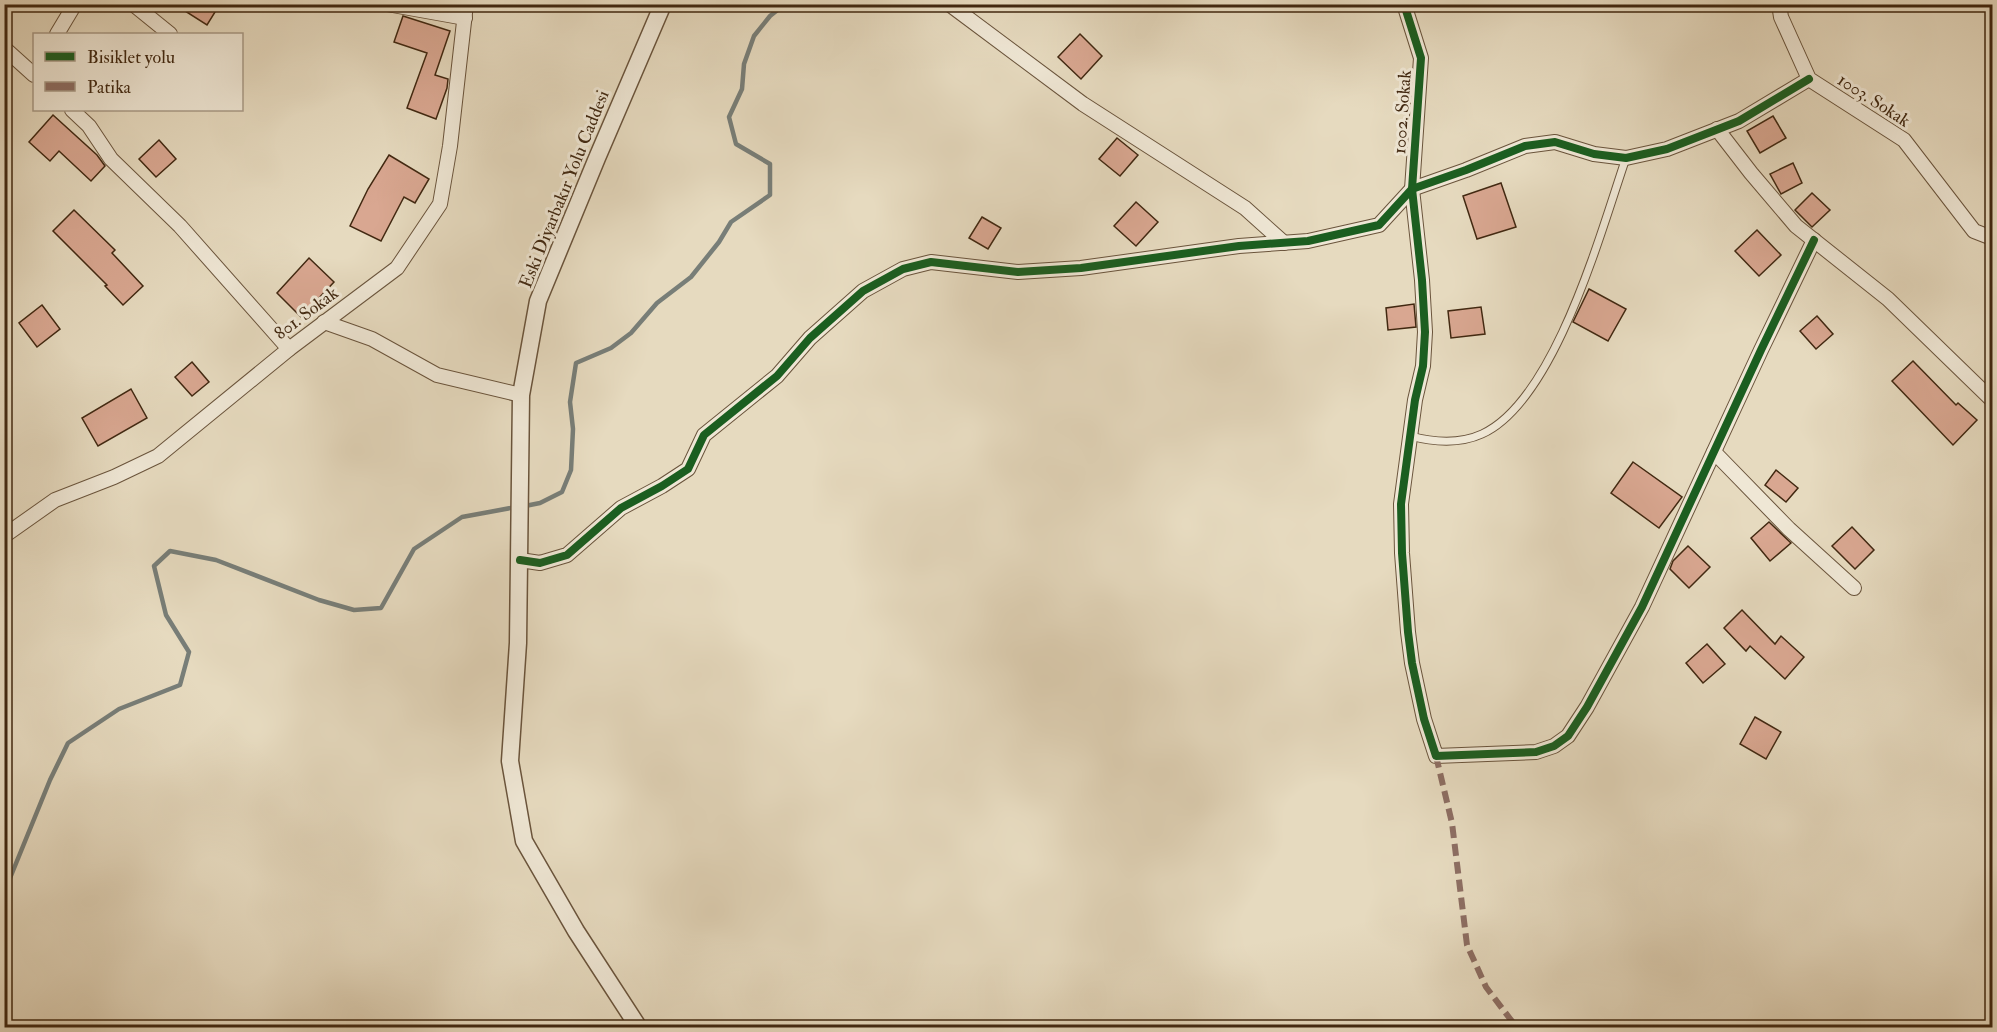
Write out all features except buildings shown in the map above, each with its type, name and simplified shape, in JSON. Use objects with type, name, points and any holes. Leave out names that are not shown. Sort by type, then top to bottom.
[{"type":"street","points":[[58,33],[75,4]]},
{"type":"street","points":[[133,4],[169,33]]},
{"type":"street","points":[[387,4],[465,11]]},
{"type":"street","name":"Eski Diyarbakır Yolu Caddesi","points":[[639,1028],[576,931],[524,841],[510,761],[518,643],[521,395],[538,301],[663,4]]},
{"type":"street","points":[[949,4],[1083,104],[1245,208],[1284,243]]},
{"type":"street","name":"1002. Sokak","points":[[1404,4],[1421,58],[1412,189],[1425,332],[1423,366],[1415,400],[1401,504],[1405,601],[1418,695],[1436,756],[1536,752],[1554,746],[1568,736],[1587,707],[1642,607],[1714,452]]},
{"type":"street","name":"1003. Sokak","points":[[1779,4],[1782,17],[1809,79],[1904,140],[1974,231],[1992,238]]},
{"type":"street","name":"801. Sokak","points":[[4,536],[55,500],[114,477],[158,456],[289,348],[397,268],[440,204],[450,146],[465,11]]},
{"type":"street","points":[[4,48],[33,72]]},
{"type":"street","points":[[520,560],[540,563],[567,555],[621,508],[688,469],[704,435],[777,376],[810,338],[862,291],[903,269],[931,262],[1018,272],[1039,271],[1081,268],[1239,246],[1308,241],[1379,225],[1412,189],[1525,146],[1555,142],[1594,154],[1626,158],[1667,149],[1739,121],[1809,79]]},
{"type":"street","points":[[73,111],[89,126],[111,159],[180,226],[289,348]]},
{"type":"street","points":[[1717,129],[1750,173],[1796,226],[1888,299],[1991,399]]},
{"type":"street","points":[[1814,240],[1714,452],[1789,529],[1854,588]]},
{"type":"street","points":[[324,322],[372,339],[437,375],[521,395]]},
{"type":"lane","points":[[1410,436],[1424,440],[1452,441],[1484,434],[1507,416],[1530,391],[1551,356],[1584,281],[1626,158]]},
{"type":"waterway","points":[[525,506],[540,503],[562,492],[571,470],[573,429],[570,402],[576,363],[611,348],[631,333],[657,303],[691,277],[719,242],[731,222],[770,195],[770,164],[736,144],[729,117],[742,89],[744,64],[754,36],[770,16],[785,4]]},
{"type":"waterway","points":[[4,886],[8,883],[50,780],[68,743],[119,709],[180,685],[189,652],[166,615],[154,566],[170,551],[216,560],[319,600],[354,610],[381,608],[414,549],[462,517],[516,507]]},
{"type":"marked path","points":[[1436,756],[1452,823],[1467,945],[1486,987],[1517,1028]]},
{"type":"cycle path","points":[[1404,4],[1421,58],[1412,189],[1425,332],[1423,366],[1415,400],[1401,504],[1402,553],[1412,663],[1424,719],[1436,756],[1536,752],[1554,746],[1568,736],[1587,707],[1642,607],[1814,240]]},
{"type":"cycle path","points":[[520,560],[540,563],[567,555],[621,508],[688,469],[704,435],[777,376],[810,338],[863,291],[903,269],[931,262],[1018,272],[1081,268],[1239,246],[1308,241],[1379,225],[1412,189],[1525,146],[1555,142],[1594,154],[1626,158],[1667,149],[1739,121],[1809,79]]}]
